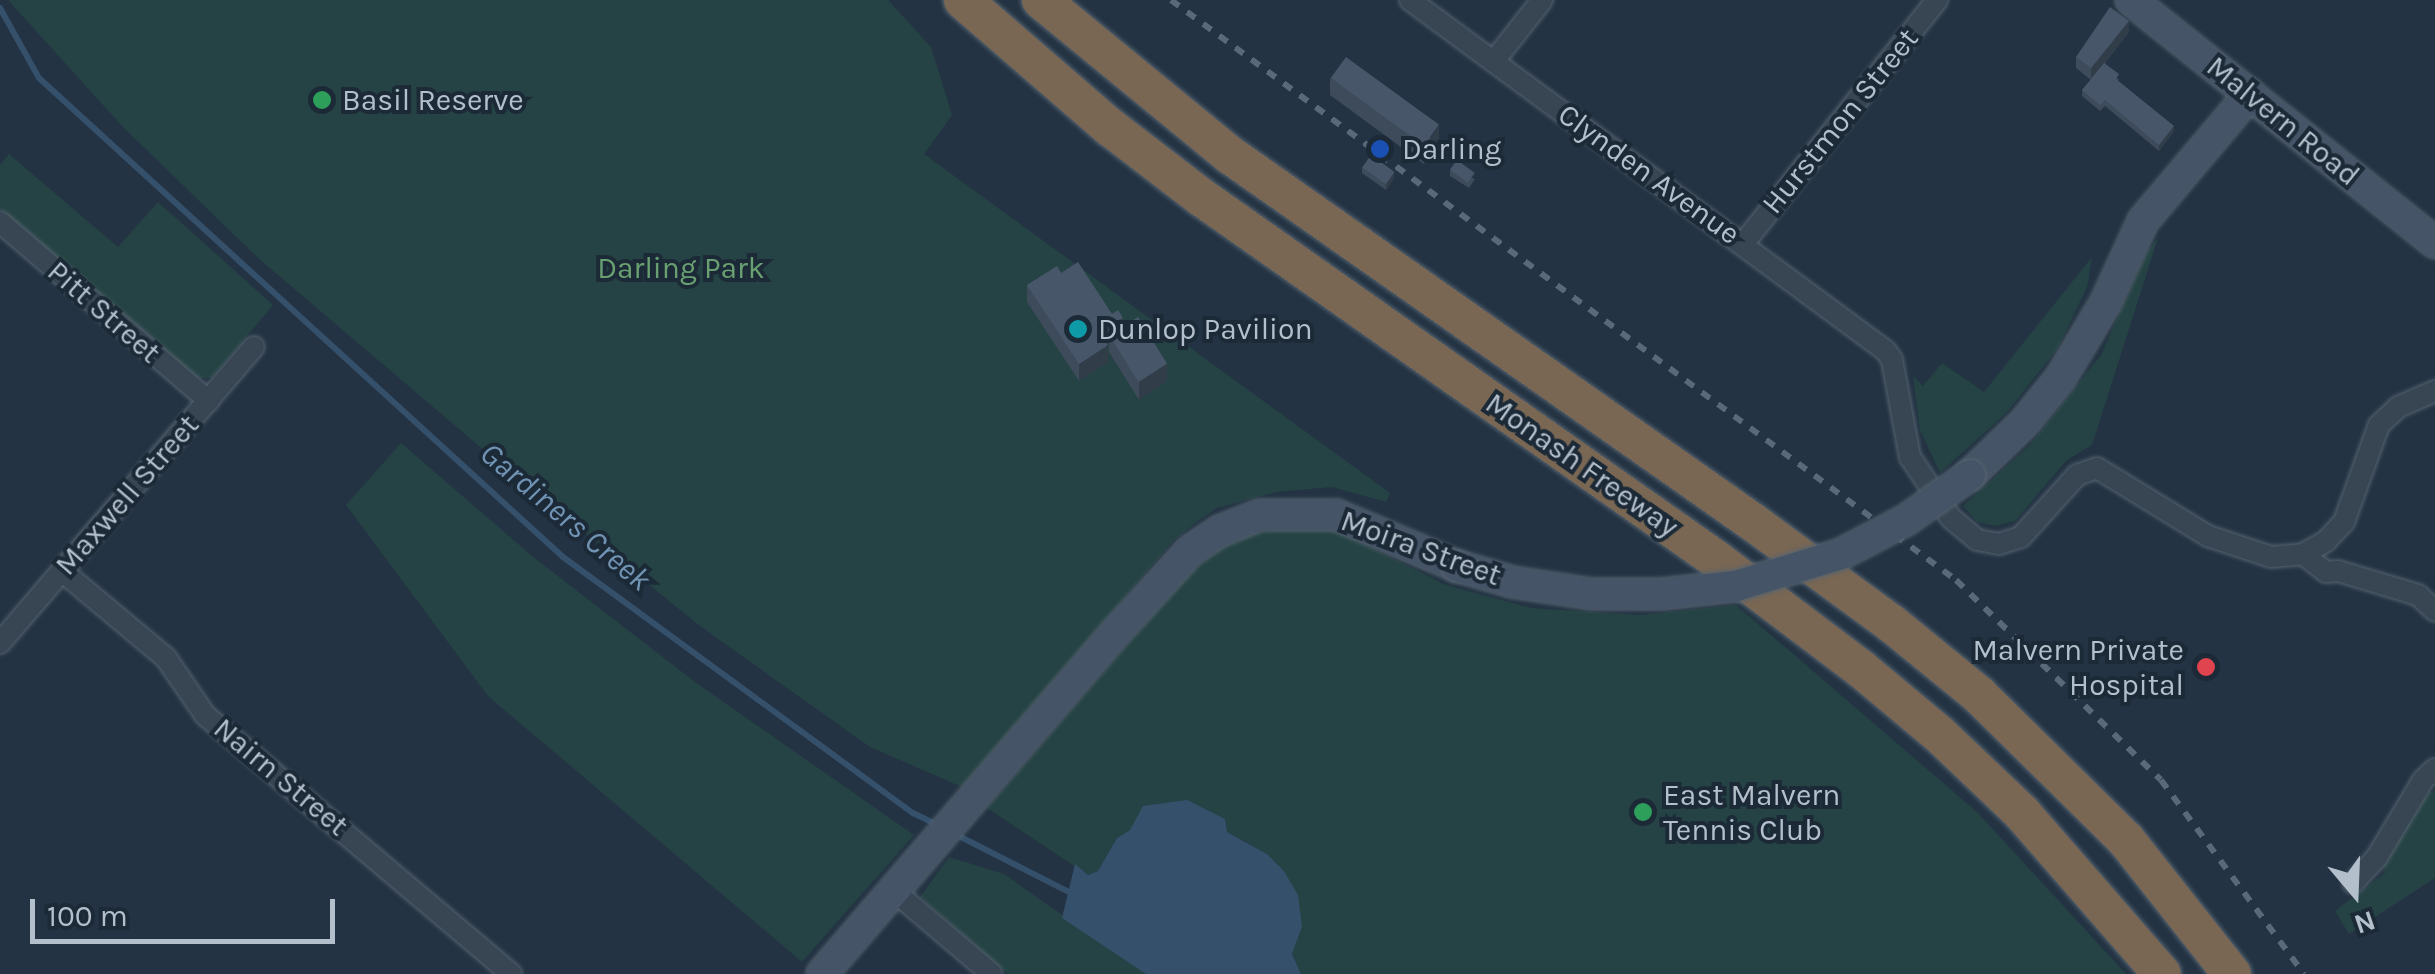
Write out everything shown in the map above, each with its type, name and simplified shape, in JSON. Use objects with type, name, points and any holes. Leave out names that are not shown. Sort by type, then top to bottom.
[{"type":"highway","name":"Monash Freeway","points":[[963,0],[1111,128],[1201,198],[1718,560],[1860,668],[1939,734],[2022,813],[2162,974]]},
{"type":"highway","name":"Monash Freeway","points":[[1040,0],[1230,154],[1754,523],[1892,624],[1979,695],[2126,840],[2232,974]]},
{"type":"main road","name":"Malvern Road","points":[[2131,0],[2435,243]]},
{"type":"main road","name":"Moira Street","points":[[822,974],[1190,551],[1220,530],[1260,515],[1336,514],[1457,566],[1512,582],[1591,594],[1662,594],[1736,586],[1841,554],[1930,505],[2025,422],[2060,378],[2106,302],[2142,221],[2250,94]]},
{"type":"street","name":"Clynden Avenue","points":[[1410,0],[1886,351],[1892,360],[1908,452],[1951,518],[1977,540],[1999,544],[2021,537],[2077,475],[2094,468],[2112,473],[2208,536],[2271,556],[2303,554]]},
{"type":"street","points":[[1494,61],[1542,0]]},
{"type":"street","name":"Hurstmon Street","points":[[1743,244],[1937,0]]},
{"type":"street","name":"Pitt Street","points":[[0,222],[209,401]]},
{"type":"street","name":"Maxwell Street","points":[[0,643],[254,347]]},
{"type":"street","points":[[2435,390],[2398,407],[2375,429],[2352,505],[2333,536],[2303,554],[2326,572],[2338,571],[2418,596],[2435,611]]},
{"type":"street","points":[[2333,536],[2341,559],[2338,571]]},
{"type":"street","name":"Nairn Street","points":[[62,571],[166,658],[206,715],[511,974]]},
{"type":"street","points":[[2353,884],[2377,857],[2423,780],[2435,768]]},
{"type":"street","points":[[894,891],[992,974]]},
{"type":"green space","name":"Darling Park","points":[[8,0],[888,0],[931,47],[952,115],[924,154],[1390,493],[1386,502],[1332,487],[1277,492],[1217,508],[1198,521],[1174,540],[962,787],[870,747],[700,626],[513,475],[257,257],[123,127]]},
{"type":"green space","points":[[9,154],[118,247],[158,202],[273,305],[212,378],[196,378],[0,209],[0,165]]},
{"type":"green space","points":[[2158,238],[2092,445],[2067,460],[2015,521],[1995,526],[1977,522],[1963,506],[2029,446],[2101,355],[2147,251]]},
{"type":"green space","points":[[2092,257],[2087,287],[2058,348],[2006,413],[1940,473],[1920,430],[1913,376],[1923,386],[1942,363],[1984,392]]},
{"type":"green space","points":[[401,443],[532,556],[695,682],[914,835],[802,962],[488,696],[346,505]]},
{"type":"green space","points":[[1296,526],[1333,529],[1446,585],[1531,608],[1640,615],[1736,605],[1977,812],[2126,974],[1301,974],[1292,954],[1302,927],[1267,854],[1241,839],[1227,832],[1130,830],[1117,838],[1099,870],[1088,875],[987,808],[1181,582],[1218,549],[1253,533]]},
{"type":"green space","points":[[2435,791],[2435,878],[2349,934],[2335,911],[2385,873],[2383,863],[2429,792]]},
{"type":"green space","points":[[949,857],[1004,874],[1146,974],[1008,974],[920,897]]},
{"type":"water","points":[[1187,800],[1225,819],[1227,832],[1267,854],[1284,871],[1298,895],[1302,927],[1292,954],[1301,974],[1146,974],[1062,918],[1075,864],[1088,875],[1098,871],[1117,838],[1130,830],[1143,806]]},
{"type":"building","points":[[2110,7],[2129,21],[2091,68],[2076,57]]},
{"type":"building","points":[[1346,57],[1439,125],[1424,146],[1331,78]]},
{"type":"building","points":[[2104,63],[2119,74],[2116,79],[2174,126],[2159,145],[2105,100],[2100,105],[2082,90]]},
{"type":"building","points":[[1371,155],[1394,172],[1386,184],[1362,167]]},
{"type":"building","points":[[1457,160],[1475,173],[1468,183],[1450,170]]},
{"type":"building","name":"Dunlop Pavilion","points":[[1078,262],[1112,314],[1118,310],[1123,318],[1098,332],[1108,345],[1079,364],[1027,285],[1057,266],[1061,273]]},
{"type":"building","points":[[1138,317],[1167,364],[1138,382],[1109,335]]},
{"type":"waterway","name":"Gardiners Creek","points":[[0,8],[39,78],[563,557],[913,813],[940,826]]},
{"type":"waterway","name":"Gardiners Creek","points":[[955,834],[1073,894]]},
{"type":"railway","points":[[1171,0],[1956,580],[2161,780],[2304,974]]},
{"type":"place","name":"Basil Reserve","points":[[322,100]]},
{"type":"place","name":"Darling","points":[[1380,149]]},
{"type":"place","name":"Dunlop Pavilion","points":[[1078,329]]},
{"type":"place","name":"Malvern Private Hospital","points":[[2206,667]]},
{"type":"place","name":"East Malvern Tennis Club","points":[[1643,812]]}]
